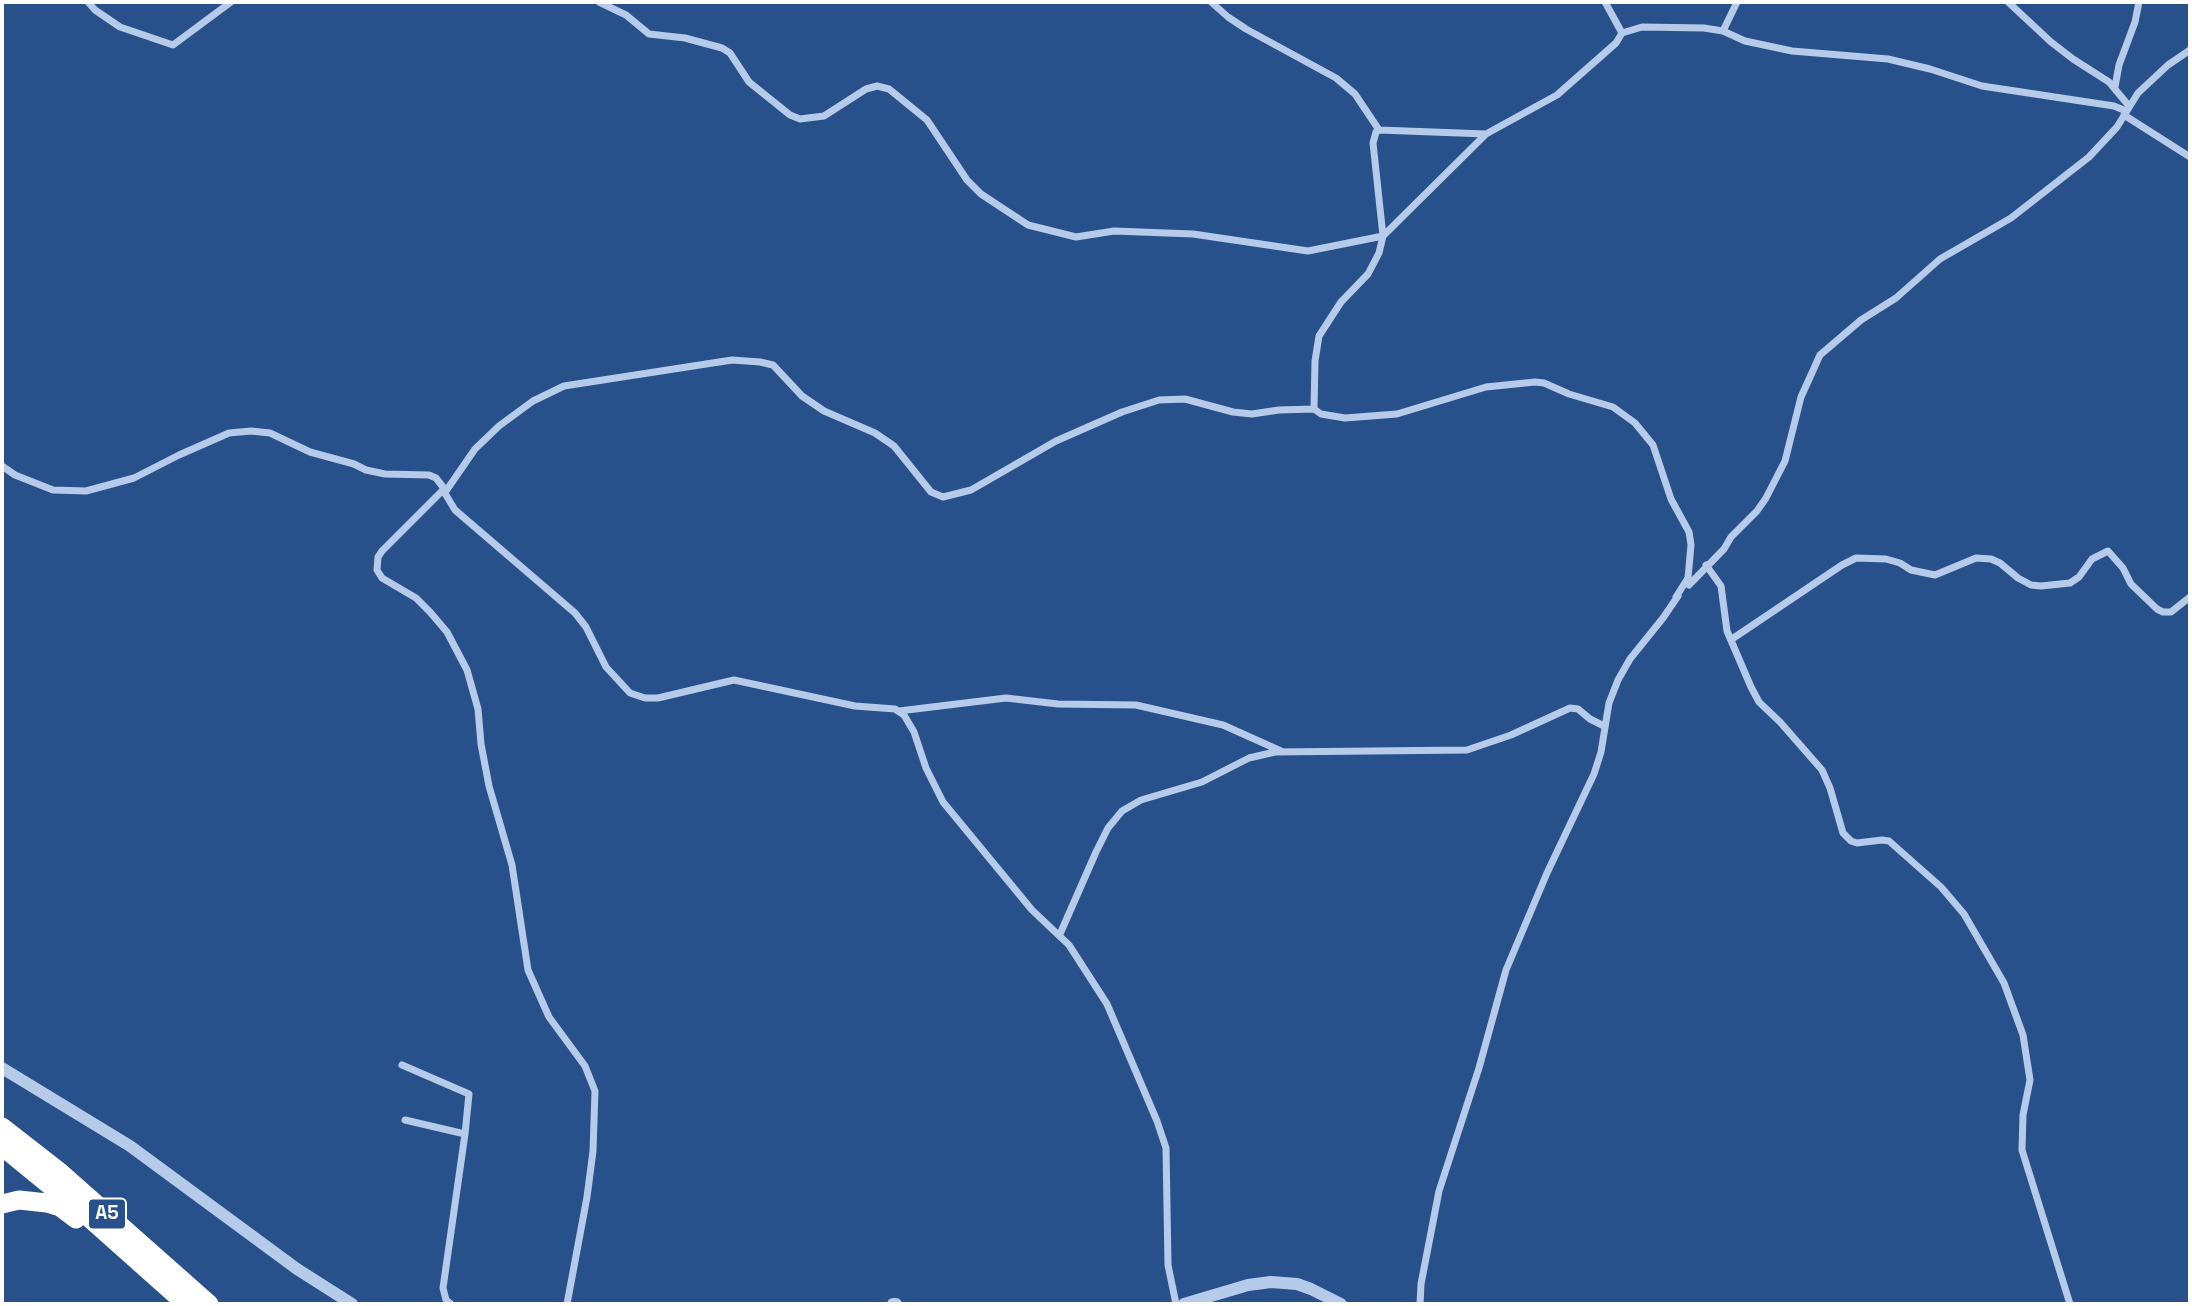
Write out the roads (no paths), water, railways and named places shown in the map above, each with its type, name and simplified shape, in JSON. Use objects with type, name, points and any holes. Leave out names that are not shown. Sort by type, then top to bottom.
[{"type":"highway","name":"A5","points":[[2,1128],[61,1173],[197,1300]]},
{"type":"highway","name":"A5","points":[[2,1146],[133,1256],[197,1300]]},
{"type":"highway","points":[[2,1204],[33,1200],[60,1207],[116,1250],[133,1256]]},
{"type":"highway","points":[[197,1300],[210,1298],[217,1304]]},
{"type":"street","points":[[88,2],[120,27],[173,45],[231,2]]},
{"type":"street","points":[[599,2],[626,15],[649,34],[685,37],[722,48],[730,53],[749,82],[790,115],[800,119],[824,116],[866,89],[877,86],[889,89],[928,120],[974,187],[1028,225],[1042,231],[1076,237],[1114,230],[1193,234],[1308,251],[1384,236],[1486,134],[1557,96],[1616,43],[1622,33],[1642,27],[1723,31],[1745,41],[1792,51],[1888,59],[1982,86],[2101,104],[2126,111],[2190,157]]},
{"type":"street","points":[[1211,2],[1246,29],[1336,78],[1355,94],[1379,130]]},
{"type":"street","points":[[1605,2],[1622,33]]},
{"type":"street","points":[[1723,31],[1737,2]]},
{"type":"street","points":[[2008,2],[2051,42],[2115,88],[2126,111]]},
{"type":"street","points":[[2115,88],[2119,65],[2135,22],[2139,2]]},
{"type":"street","points":[[1676,597],[1757,511],[1777,478],[1790,446],[1801,397],[1820,355],[1861,320],[1896,298],[1940,259],[2011,218],[2089,157],[2117,127],[2152,78],[2190,50]]},
{"type":"street","points":[[1314,409],[1315,361],[1319,336],[1340,302],[1368,274],[1384,236],[1373,136],[1379,130],[1486,134]]},
{"type":"street","points":[[567,1304],[587,1197],[593,1151],[595,1091],[584,1066],[550,1017],[528,970],[512,864],[489,786],[478,709],[467,670],[447,632],[430,612],[416,598],[382,578],[377,570],[378,557],[443,490],[448,490],[475,449],[499,426],[533,401],[564,386],[732,360],[773,365],[802,396],[824,411],[875,433],[894,446],[931,492],[943,497],[971,490],[1056,441],[1122,412],[1159,400],[1185,398],[1233,412],[1252,414],[1314,409],[1321,414],[1345,418],[1397,414],[1486,387],[1535,382],[1613,407],[1635,423],[1653,446],[1671,499],[1689,532],[1691,545],[1688,578],[1618,680],[1604,726],[1601,752],[1594,774],[1546,873],[1506,970],[1479,1068],[1439,1191],[1423,1272],[1420,1304]]},
{"type":"street","points":[[2,466],[15,475],[53,490],[86,491],[134,478],[229,433],[270,433],[310,452],[366,470],[386,474],[429,475],[436,478],[455,510],[576,613],[606,667],[630,693],[646,698],[658,698],[734,680],[834,702],[899,711],[1006,698],[1058,704],[1136,705],[1223,725],[1283,752]]},
{"type":"street","points":[[1732,639],[1856,558],[1886,559],[1911,570],[1935,575],[1976,558],[1991,559],[2018,578],[2031,585],[2041,586],[2070,583],[2079,577],[2092,559],[2108,551],[2123,568],[2131,584],[2157,609],[2171,612],[2190,597]]},
{"type":"street","points":[[1706,565],[1721,586],[1725,622],[1747,680],[1759,702],[1807,752],[1826,777],[1843,833],[1857,843],[1882,839],[1889,841],[1941,887],[1964,914],[2000,975],[2020,1024],[2030,1080],[2023,1115],[2022,1150],[2070,1304]]},
{"type":"street","points":[[1060,934],[1108,828],[1122,811],[1142,800],[1202,782],[1260,754],[1467,750],[1511,736],[1570,708],[1578,709],[1604,726]]},
{"type":"street","points":[[899,711],[914,732],[926,768],[943,802],[1032,910],[1060,934],[1107,1004],[1162,1133],[1167,1161],[1168,1265],[1176,1304]]},
{"type":"street","points":[[402,1065],[469,1094],[443,1288],[446,1300],[451,1304]]},
{"type":"street","points":[[2,1068],[130,1146],[297,1269],[352,1304]]},
{"type":"street","points":[[405,1120],[465,1134]]},
{"type":"street","points":[[1184,1304],[1248,1285],[1271,1282],[1297,1284],[1341,1304]]}]
